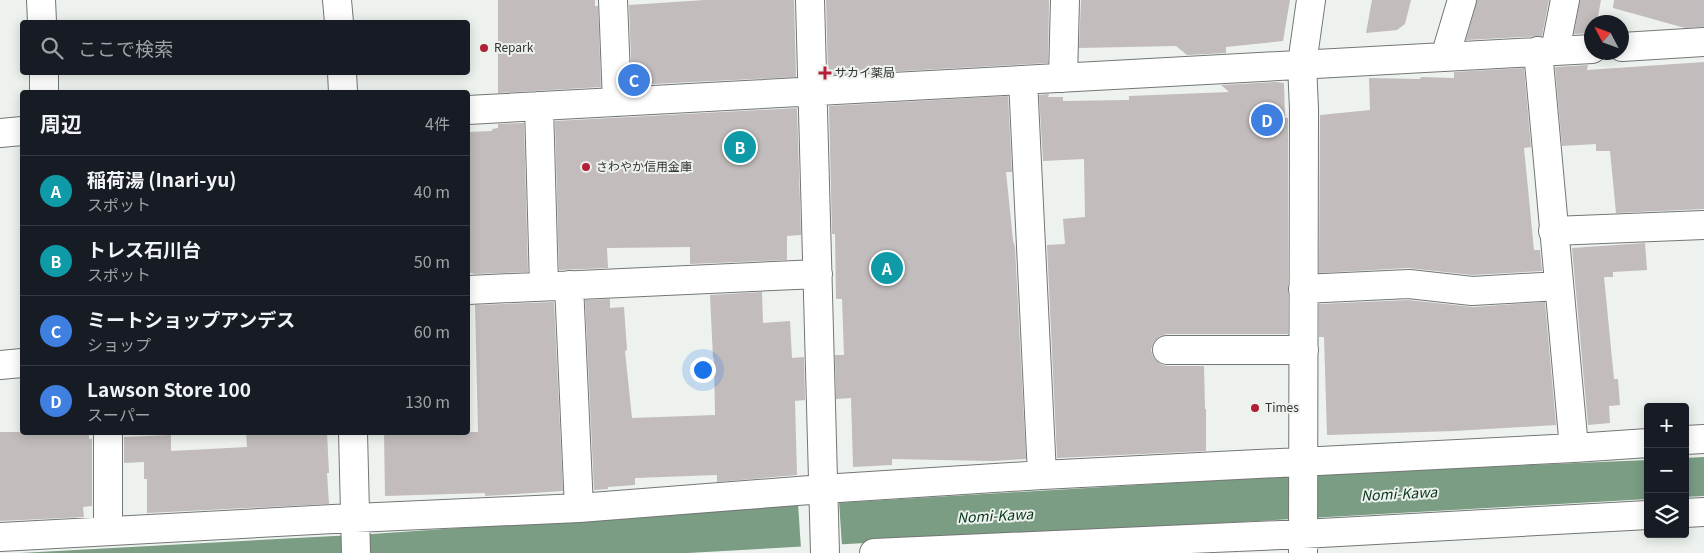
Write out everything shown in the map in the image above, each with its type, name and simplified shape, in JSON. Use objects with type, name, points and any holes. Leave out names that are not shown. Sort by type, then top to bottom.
[{"type":"street","points":[[41,0],[42,20]]},
{"type":"street","points":[[337,0],[339,20]]},
{"type":"street","points":[[613,0],[617,102]]},
{"type":"street","points":[[810,0],[825,550]]},
{"type":"street","points":[[1063,78],[1065,0]]},
{"type":"street","points":[[1445,57],[1462,0]]},
{"type":"street","points":[[1565,0],[1546,51],[1553,232],[1574,448]]},
{"type":"street","points":[[1303,538],[1304,109],[1302,64],[1308,2]]},
{"type":"street","points":[[1629,47],[1704,42]]},
{"type":"street","points":[[470,110],[1584,49]]},
{"type":"street","points":[[44,75],[44,90]]},
{"type":"street","points":[[342,75],[343,90]]},
{"type":"street","points":[[1024,80],[1042,475]]},
{"type":"street","points":[[539,106],[579,508]]},
{"type":"street","points":[[0,133],[20,131]]},
{"type":"street","points":[[1553,232],[1704,224]]},
{"type":"street","points":[[470,290],[818,274]]},
{"type":"street","points":[[1303,289],[1410,284],[1472,291],[1559,286]]},
{"type":"street","points":[[1167,350],[1304,350]]},
{"type":"street","points":[[0,365],[20,363]]},
{"type":"street","points":[[108,435],[108,530]]},
{"type":"street","points":[[353,435],[356,553]]},
{"type":"street","points":[[1689,440],[1704,439]]},
{"type":"street","points":[[0,537],[108,530],[356,521],[824,496],[1042,475],[1303,465],[1644,443]]},
{"type":"street","points":[[1689,513],[1704,512]]},
{"type":"street","points":[[874,553],[1303,538],[1644,515]]},
{"type":"water","points":[[1704,457],[1704,496],[1689,497],[1689,458]]},
{"type":"water","name":"Nomi-Kawa","points":[[1644,460],[1644,499],[688,553],[20,553],[372,534],[784,506],[1322,474]]},
{"type":"pier","points":[[839,501],[842,546],[801,549],[798,503]]},
{"type":"building","points":[[498,0],[595,0],[595,6],[598,6],[601,87],[498,93]]},
{"type":"building","points":[[704,0],[794,0],[796,77],[632,85],[629,5]]},
{"type":"building","points":[[826,0],[1049,0],[1048,63],[828,75]]},
{"type":"building","points":[[1081,0],[1290,0],[1283,41],[1226,47],[1226,53],[1187,55],[1176,46],[1079,48]]},
{"type":"building","points":[[1372,0],[1411,0],[1405,24],[1397,30],[1366,33]]},
{"type":"building","points":[[1477,0],[1549,0],[1542,36],[1466,40]]},
{"type":"building","points":[[1580,0],[1601,0],[1598,15],[1584,15],[1584,33],[1574,34]]},
{"type":"building","points":[[1614,0],[1704,0],[1704,27],[1685,28],[1613,8]]},
{"type":"building","points":[[1704,62],[1704,209],[1616,213],[1610,151],[1596,151],[1596,144],[1562,146],[1555,67],[1588,65],[1587,70]]},
{"type":"building","points":[[1524,68],[1531,147],[1524,148],[1534,250],[1540,250],[1542,271],[1472,275],[1408,268],[1319,273],[1320,115],[1370,110],[1369,78],[1454,78],[1454,72]]},
{"type":"building","points":[[1284,83],[1285,118],[1288,118],[1288,334],[1167,334],[1160,336],[1154,342],[1151,350],[1153,357],[1160,364],[1167,366],[1204,366],[1206,451],[1057,458],[1047,245],[1065,244],[1063,219],[1085,217],[1084,159],[1043,161],[1039,95],[1049,94],[1048,97],[1063,97],[1063,101],[1129,100],[1129,96],[1229,92],[1221,85]]},
{"type":"building","points":[[1008,96],[1012,172],[1006,172],[1015,247],[1026,459],[992,461],[892,459],[892,465],[853,467],[851,398],[836,399],[835,355],[844,355],[842,299],[836,299],[835,234],[832,234],[829,106]]},
{"type":"building","points":[[797,108],[801,235],[787,236],[787,260],[690,264],[690,247],[607,248],[608,268],[559,270],[555,121]]},
{"type":"building","points":[[524,123],[528,272],[473,274],[470,273],[470,132],[492,131],[492,129],[498,128],[498,124]]},
{"type":"building","points":[[1645,243],[1647,270],[1613,272],[1613,277],[1604,277],[1614,379],[1618,379],[1620,405],[1609,406],[1610,423],[1588,425],[1572,248]]},
{"type":"building","points":[[762,292],[763,323],[790,321],[792,358],[804,357],[805,400],[795,401],[797,475],[717,482],[717,475],[635,478],[635,485],[594,490],[585,300],[610,299],[610,308],[624,307],[627,350],[625,351],[632,418],[715,415],[710,295]]},
{"type":"building","points":[[1408,300],[1473,307],[1545,302],[1556,425],[1454,431],[1327,435],[1324,337],[1319,337],[1319,304]]},
{"type":"building","points":[[554,302],[563,491],[485,496],[485,493],[385,496],[384,435],[470,435],[470,432],[478,432],[475,305]]},
{"type":"building","points":[[0,432],[20,432],[20,435],[89,435],[89,439],[92,439],[92,506],[83,507],[84,517],[0,521]]},
{"type":"building","points":[[171,435],[171,451],[247,447],[246,435],[327,435],[329,504],[147,513],[147,479],[144,479],[144,462],[124,463],[124,437]]},
{"type":"place","name":"Repark","points":[[484,48]]},
{"type":"place","name":"サカイ薬局","points":[[825,73]]},
{"type":"place","name":"ミートショップアンデス","points":[[634,80]]},
{"type":"place","name":"Lawson Store 100","points":[[1267,120]]},
{"type":"place","name":"トレス石川台","points":[[740,147]]},
{"type":"place","name":"さわやか信用金庫","points":[[586,167]]},
{"type":"place","name":"稲荷湯 (Inari-yu)","points":[[887,268]]},
{"type":"place","name":"Times","points":[[1255,408]]}]
